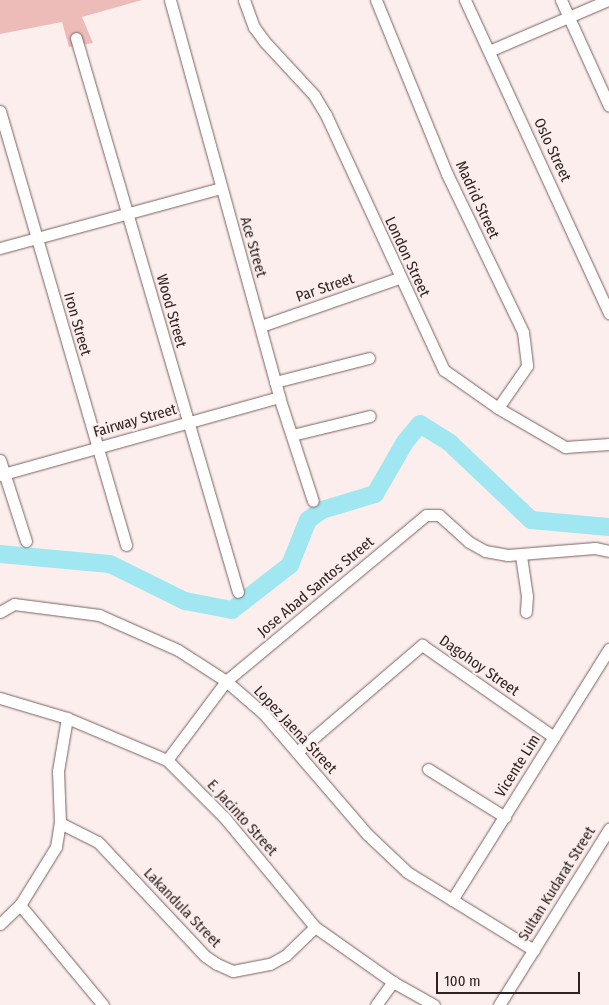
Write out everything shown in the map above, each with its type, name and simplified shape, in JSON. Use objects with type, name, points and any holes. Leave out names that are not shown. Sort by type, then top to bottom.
[{"type":"street","name":"Ace Street","points":[[170,0],[220,188],[261,326],[274,382],[313,501]]},
{"type":"street","name":"London Street","points":[[244,0],[259,34],[314,94],[326,115],[399,278],[444,370],[498,408],[565,447],[609,444]]},
{"type":"street","name":"Madrid Street","points":[[376,0],[447,174],[522,332],[527,366],[498,408]]},
{"type":"street","name":"Oslo Street","points":[[465,0],[609,313]]},
{"type":"street","points":[[561,0],[609,106]]},
{"type":"street","points":[[490,51],[608,0]]},
{"type":"street","name":"Wood Street","points":[[76,38],[238,592]]},
{"type":"street","name":"Iron Street","points":[[0,112],[126,545]]},
{"type":"street","points":[[0,248],[126,211],[220,188]]},
{"type":"street","name":"Par Street","points":[[261,326],[399,278]]},
{"type":"street","points":[[274,382],[369,358]]},
{"type":"street","name":"Fairway Street","points":[[2,474],[279,397]]},
{"type":"street","points":[[292,435],[370,416]]},
{"type":"street","points":[[0,460],[2,474],[26,541]]},
{"type":"street","name":"Jose Abad Santos Street","points":[[167,760],[226,681],[426,515],[439,515],[469,542],[485,551],[520,556]]},
{"type":"street","points":[[526,612],[527,596],[520,556],[595,548],[609,551]]},
{"type":"street","name":"Lopez Jaena Street","points":[[0,612],[14,604],[99,615],[178,650],[226,681],[263,713],[367,834],[407,872],[534,950]]},
{"type":"street","name":"Dagohoy Street","points":[[297,752],[422,645],[554,737]]},
{"type":"street","name":"Vicente Lim","points":[[452,900],[609,649]]},
{"type":"street","name":"E. Jacinto Street","points":[[0,698],[67,718],[167,760],[224,817],[315,927],[393,982],[434,1005]]},
{"type":"street","points":[[0,924],[20,905],[56,847],[60,823],[58,771],[67,718]]},
{"type":"street","points":[[428,769],[505,817]]},
{"type":"street","name":"Lakandula Street","points":[[60,823],[98,842],[198,949],[217,964],[233,971],[270,964],[286,956],[315,927]]},
{"type":"street","name":"Sultan Kudarat Street","points":[[499,1005],[609,829]]},
{"type":"street","points":[[20,905],[103,1005]]},
{"type":"street","points":[[376,1005],[393,982]]},
{"type":"shaded area","points":[[0,0],[142,0],[82,17],[93,43],[69,47],[62,22],[0,34]]},
{"type":"waterway","points":[[0,554],[110,564],[185,601],[232,610],[290,565],[308,520],[322,510],[375,494],[405,442],[420,424],[450,443],[531,520],[609,527]]}]
